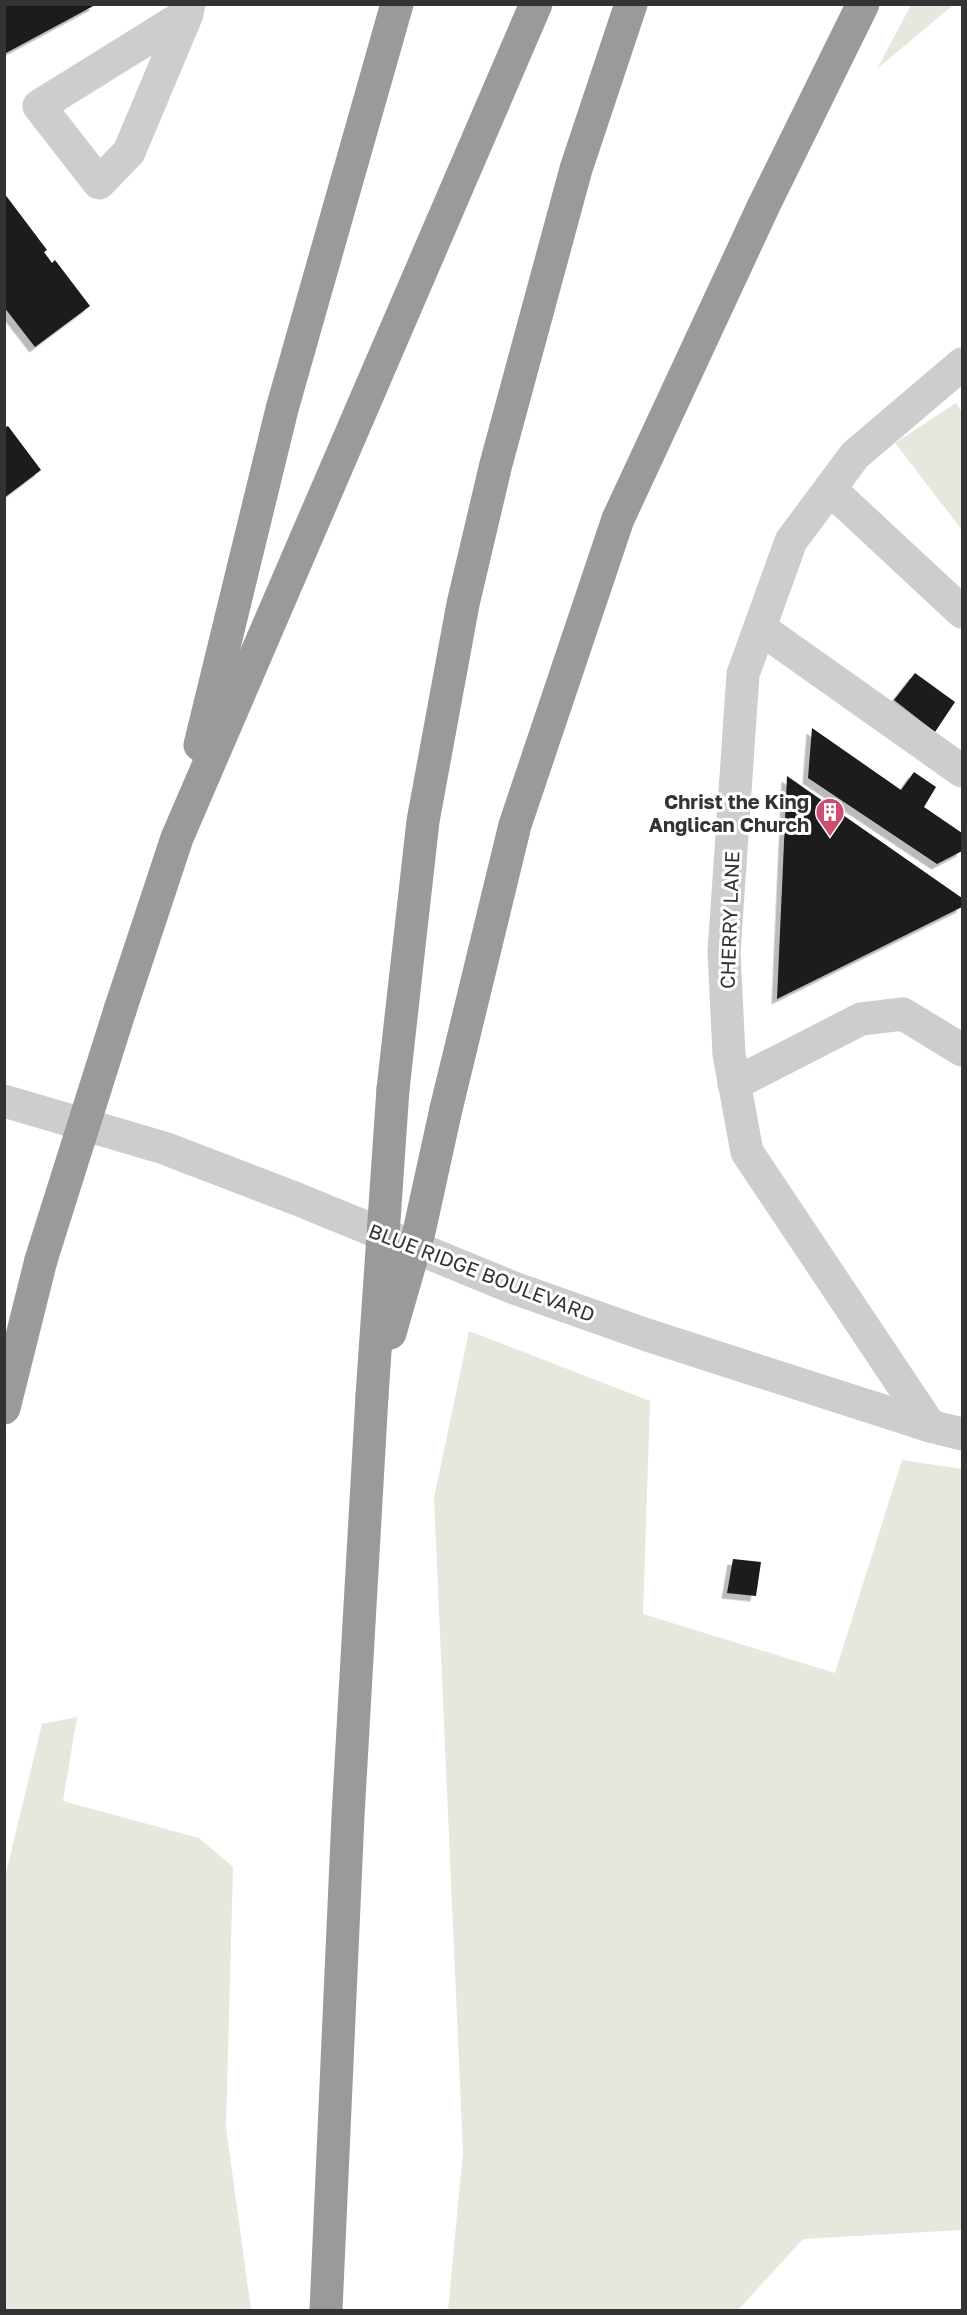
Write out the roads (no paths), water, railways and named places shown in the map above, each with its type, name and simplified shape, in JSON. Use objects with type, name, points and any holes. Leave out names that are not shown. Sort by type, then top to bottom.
[{"type":"highway","points":[[4,1408],[41,1260],[177,838],[282,409],[397,4]]},
{"type":"highway","points":[[177,838],[536,4]]},
{"type":"highway","points":[[326,2310],[348,1816],[372,1396],[393,1089],[423,821],[463,603],[496,464],[576,169],[631,4]]},
{"type":"highway","points":[[372,1396],[420,1233],[446,1108],[515,825],[618,519],[764,205],[863,4]]},
{"type":"street","points":[[188,9],[129,152],[99,183],[39,106],[188,9]]},
{"type":"street","name":"CHERRY LANE","points":[[930,1426],[747,1152],[729,1054],[724,952],[743,674],[791,541],[855,455],[963,364]]},
{"type":"street","points":[[830,489],[963,612]]},
{"type":"street","points":[[760,628],[963,771]]},
{"type":"street","points":[[734,1084],[861,1019],[903,1014],[963,1050]]},
{"type":"street","name":"BLUE RIDGE BOULEVARD","points":[[4,1101],[164,1148],[297,1199],[514,1288],[647,1335],[930,1426],[963,1434]]},
{"type":"place","name":"Christ the King Anglican Church","points":[[830,838]]}]
